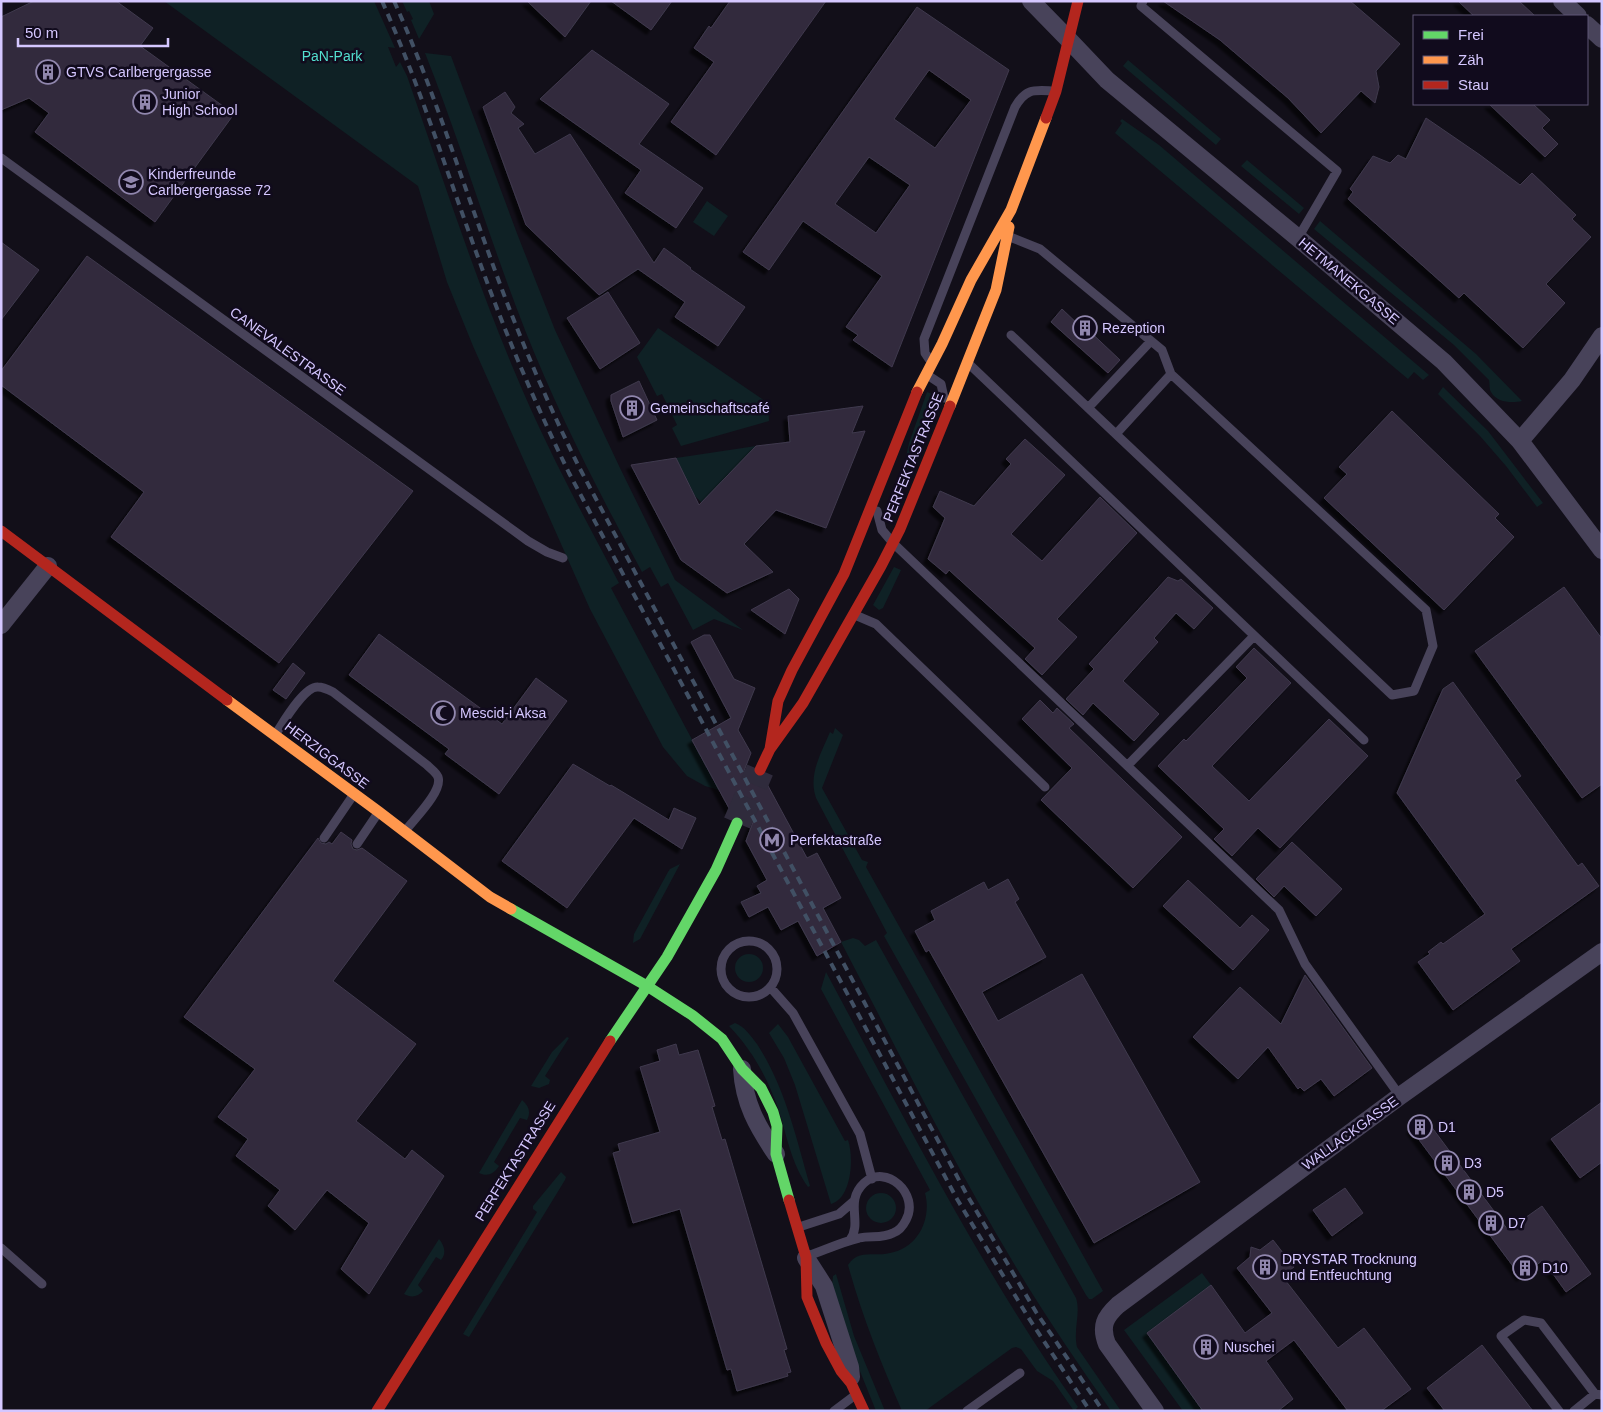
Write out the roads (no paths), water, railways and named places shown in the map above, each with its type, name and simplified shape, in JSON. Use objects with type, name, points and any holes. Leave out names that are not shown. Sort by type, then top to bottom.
[{"type":"main road","name":"PERFEKTASTRASSE","points":[[770,749],[778,701],[801,650],[844,574],[916,393],[971,280],[1011,210],[1056,91],[1078,1]]},
{"type":"main road","name":"PERFEKTASTRASSE","points":[[760,770],[770,749],[803,703],[854,614],[910,508],[996,290],[1008,236],[1011,210]]},
{"type":"main road","name":"HERZIGGASSE","points":[[1,531],[379,812],[490,897],[647,986],[710,1028],[727,1045],[742,1068]]},
{"type":"main road","name":"PERFEKTASTRASSE","points":[[376,1411],[621,1023],[667,957],[716,870],[737,824]]},
{"type":"main road","points":[[776,1154],[806,1257]]},
{"type":"main road","points":[[854,1388],[864,1411]]},
{"type":"street","name":"HETMANEKGASSE","points":[[1030,1],[1107,80],[1444,362],[1520,441],[1602,550]]},
{"type":"street","points":[[1562,1],[1577,15]]},
{"type":"street","points":[[1588,26],[1602,39]]},
{"type":"street","points":[[1520,441],[1572,380],[1602,336]]},
{"type":"street","points":[[1,625],[48,566]]},
{"type":"street","name":"WALLACKGASSE","points":[[1155,1411],[1106,1344],[1102,1328],[1108,1314],[1400,1096],[1602,952]]},
{"type":"street","points":[[742,1068],[745,1094],[761,1131],[776,1154]]},
{"type":"street","points":[[806,1257],[820,1278],[827,1295],[850,1367],[854,1388]]},
{"type":"lane","points":[[1144,1],[1141,6],[1337,171],[1298,238]]},
{"type":"lane","points":[[932,362],[925,353],[924,340],[1015,107],[1020,99],[1031,90],[1056,91]]},
{"type":"lane","name":"CANEVALESTRASSE","points":[[1,158],[528,541],[547,552],[563,558]]},
{"type":"lane","points":[[1008,236],[1040,249],[1162,350],[1170,374],[1426,610],[1433,646],[1414,690],[1392,695],[1011,335]]},
{"type":"lane","points":[[1088,408],[1151,341]]},
{"type":"lane","points":[[968,363],[1364,740]]},
{"type":"lane","points":[[926,374],[941,384],[944,392],[946,418]]},
{"type":"lane","points":[[1116,434],[1170,374]]},
{"type":"lane","points":[[874,501],[882,530],[893,543],[1279,910],[1305,964],[1400,1096]]},
{"type":"lane","points":[[854,614],[876,624],[1044,787]]},
{"type":"lane","points":[[1128,765],[1254,636]]},
{"type":"lane","points":[[274,735],[304,694],[311,688],[320,686],[333,692],[427,765],[438,777],[438,784],[433,796],[404,833]]},
{"type":"lane","points":[[324,838],[354,794]]},
{"type":"lane","points":[[357,844],[379,812]]},
{"type":"lane","points":[[747,940],[766,946],[771,952],[777,967],[770,987],[758,995],[748,997],[740,996],[731,990],[722,978],[721,972],[721,964],[726,951],[733,945],[747,940]]},
{"type":"lane","points":[[770,987],[793,1013],[860,1134],[872,1179]]},
{"type":"lane","points":[[797,1227],[839,1214],[854,1200],[860,1188],[872,1179],[888,1178],[903,1188],[909,1201],[908,1218],[900,1230],[887,1236],[865,1236],[850,1240],[806,1257]]},
{"type":"lane","points":[[850,1240],[855,1230],[854,1200]]},
{"type":"lane","points":[[1,1248],[42,1284]]},
{"type":"lane","points":[[1559,1411],[1501,1336],[1524,1320],[1541,1323],[1598,1395],[1574,1411]]},
{"type":"lane","points":[[967,1411],[1020,1373]]},
{"type":"lane","points":[[834,1411],[854,1388]]},
{"type":"tunnel","points":[[737,823],[760,770]]},
{"type":"railway","points":[[382,1],[421,97],[499,314],[532,394],[569,473],[957,1199],[1028,1317],[1090,1411]]},
{"type":"railway","points":[[394,1],[432,95],[509,308],[542,389],[579,467],[967,1195],[1036,1312],[1103,1411]]},
{"type":"place","name":"GTVS Carlbergergasse","points":[[48,72]]},
{"type":"place","name":"Junior High School","points":[[145,102]]},
{"type":"place","name":"Kinderfreunde Carlbergergasse 72","points":[[131,182]]},
{"type":"place","name":"Rezeption","points":[[1085,328]]},
{"type":"place","name":"Gemeinschaftscafé","points":[[632,408]]},
{"type":"place","name":"Mescid-i Aksa","points":[[443,713]]},
{"type":"place","name":"Perfektastraße","points":[[772,840]]},
{"type":"place","name":"D1","points":[[1420,1127]]},
{"type":"place","name":"D3","points":[[1447,1163]]},
{"type":"place","name":"D5","points":[[1469,1192]]},
{"type":"place","name":"D7","points":[[1491,1223]]},
{"type":"place","name":"DRYSTAR Trocknung und Entfeuchtung","points":[[1265,1267]]},
{"type":"place","name":"D10","points":[[1525,1268]]},
{"type":"place","name":"Nuschei","points":[[1206,1347]]},
{"type":"park label","name":"PaN-Park","points":[[332,56]]}]
